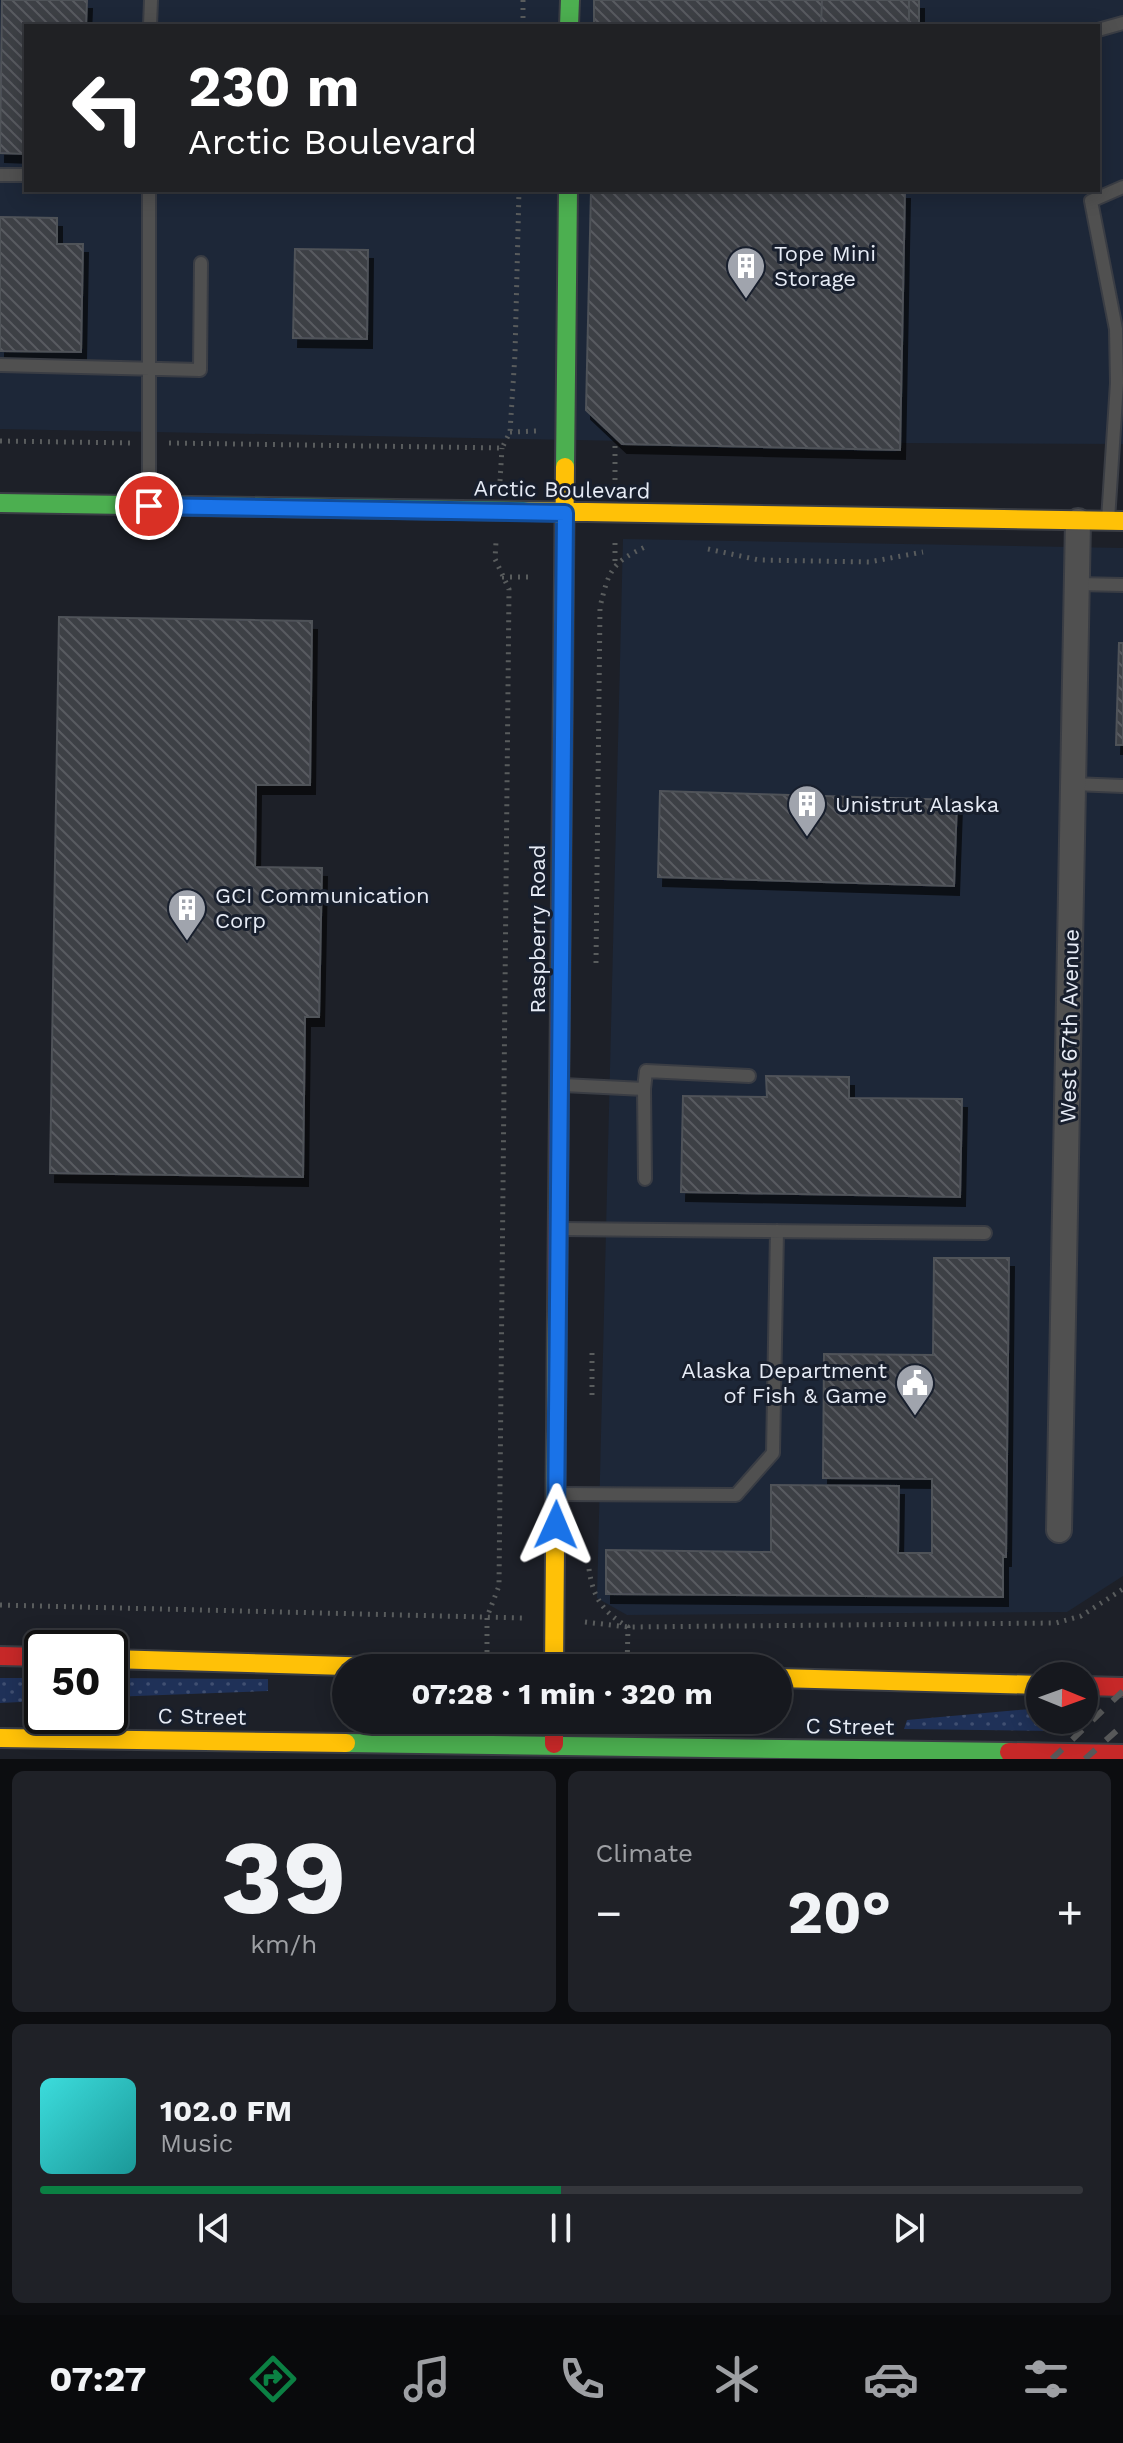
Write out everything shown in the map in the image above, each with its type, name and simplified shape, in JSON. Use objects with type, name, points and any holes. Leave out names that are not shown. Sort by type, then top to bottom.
[{"type":"main road","points":[[569,24],[570,0]]},
{"type":"main road","name":"Raspberry Road","points":[[554,1654],[568,192]]},
{"type":"main road","name":"Arctic Boulevard","points":[[0,503],[1116,521]]},
{"type":"main road","points":[[0,1656],[24,1657]]},
{"type":"main road","points":[[128,1660],[332,1666]]},
{"type":"main road","name":"C Street","points":[[792,1678],[1026,1685]]},
{"type":"main road","points":[[1098,1686],[1123,1687]]},
{"type":"main road","name":"C Street","points":[[0,1738],[554,1741],[1123,1754]]},
{"type":"street","name":"West 67th Avenue","points":[[1059,1530],[1078,521]]},
{"type":"lane","points":[[150,24],[151,0]]},
{"type":"lane","points":[[1100,29],[1123,23]]},
{"type":"lane","points":[[0,175],[24,175]]},
{"type":"lane","points":[[1116,521],[1120,330],[1088,196],[1123,187]]},
{"type":"lane","points":[[149,192],[149,506]]},
{"type":"lane","points":[[0,365],[200,370],[201,263]]},
{"type":"lane","points":[[1077,584],[1123,585]]},
{"type":"lane","points":[[1073,784],[1123,786]]},
{"type":"lane","points":[[645,1179],[646,1071],[749,1076]]},
{"type":"lane","points":[[560,1085],[644,1089]]},
{"type":"lane","points":[[558,1229],[985,1233]]},
{"type":"lane","points":[[557,1494],[736,1495],[773,1453],[777,1231]]},
{"type":"path","points":[[523,0],[523,24]]},
{"type":"path","points":[[0,441],[502,448],[510,432],[519,192]]},
{"type":"path","points":[[595,978],[600,607],[607,579],[623,557],[652,543]]},
{"type":"path","points":[[695,546],[759,560],[869,562],[931,550]]},
{"type":"path","points":[[487,1654],[487,1617],[499,1586],[509,621],[509,589],[495,559]]},
{"type":"path","points":[[591,1402],[592,1340]]},
{"type":"path","points":[[589,1557],[589,1572],[597,1598],[607,1615],[628,1627],[627,1654]]},
{"type":"shaded area","points":[[0,0],[1123,0],[1123,444],[896,443],[896,452],[637,446],[629,441],[0,429]]},
{"type":"shaded area","points":[[623,539],[1123,548],[1123,1576],[1067,1612],[627,1615],[597,1598]]},
{"type":"shaded area","points":[[0,1678],[24,1678],[24,1702],[0,1703]]},
{"type":"shaded area","points":[[128,1678],[268,1679],[268,1691],[128,1696]]},
{"type":"shaded area","points":[[1026,1709],[1026,1731],[904,1729],[907,1720]]},
{"type":"building","points":[[2,0],[87,0],[86,24],[24,24],[24,154],[0,153]]},
{"type":"building","points":[[594,0],[909,0],[909,24],[594,24]]},
{"type":"building","points":[[822,0],[919,0],[919,24],[821,24]]},
{"type":"building","name":"Tope Mini Storage","points":[[591,192],[905,192],[900,450],[622,444],[586,410]]},
{"type":"building","points":[[0,217],[57,218],[57,244],[83,244],[81,352],[0,351]]},
{"type":"building","points":[[295,249],[368,250],[367,339],[293,338]]},
{"type":"building","name":"GCI Communication Corp","points":[[59,617],[312,621],[310,785],[256,785],[255,867],[322,868],[319,1017],[305,1017],[303,1177],[50,1173]]},
{"type":"building","points":[[1119,643],[1123,643],[1123,745],[1116,745]]},
{"type":"building","name":"Unistrut Alaska","points":[[660,791],[957,800],[954,886],[658,877]]},
{"type":"building","points":[[766,1076],[849,1077],[849,1098],[962,1099],[960,1197],[681,1192],[683,1096],[767,1097]]},
{"type":"building","name":"Alaska Department of Fish & Game","points":[[934,1258],[1009,1258],[1003,1597],[606,1594],[606,1550],[771,1552],[771,1485],[899,1486],[898,1553],[932,1553],[932,1479],[823,1478],[824,1354],[933,1355]]},
{"type":"railway","points":[[1052,1759],[1123,1691]]},
{"type":"railway","points":[[1085,1759],[1123,1725]]},
{"type":"traffic: fast","points":[[569,24],[570,0]]},
{"type":"traffic: fast","points":[[565,467],[568,192]]},
{"type":"traffic: fast","points":[[0,503],[528,511]]},
{"type":"traffic: fast","points":[[346,1743],[1009,1752]]},
{"type":"traffic: slow","points":[[562,791],[565,467]]},
{"type":"traffic: slow","points":[[528,511],[1123,521]]},
{"type":"traffic: slow","points":[[554,1654],[557,1311]]},
{"type":"traffic: slow","points":[[128,1660],[332,1666]]},
{"type":"traffic: slow","points":[[792,1678],[1026,1685]]},
{"type":"traffic: slow","points":[[0,1738],[346,1743]]},
{"type":"traffic: jam","points":[[557,1311],[562,791]]},
{"type":"traffic: jam","points":[[0,1656],[24,1657]]},
{"type":"traffic: jam","points":[[1098,1686],[1123,1687]]},
{"type":"traffic: jam","points":[[554,1734],[554,1744]]},
{"type":"traffic: jam","points":[[1009,1752],[1123,1754]]},
{"type":"place","name":"Tope Mini Storage","points":[[746,300]]},
{"type":"place","name":"Unistrut Alaska","points":[[807,838]]},
{"type":"place","name":"GCI Communication Corp","points":[[187,942]]},
{"type":"place","name":"Alaska Department of Fish & Game","points":[[915,1417]]},
{"type":"route","points":[[149,506],[565,513],[556,1525]]}]
